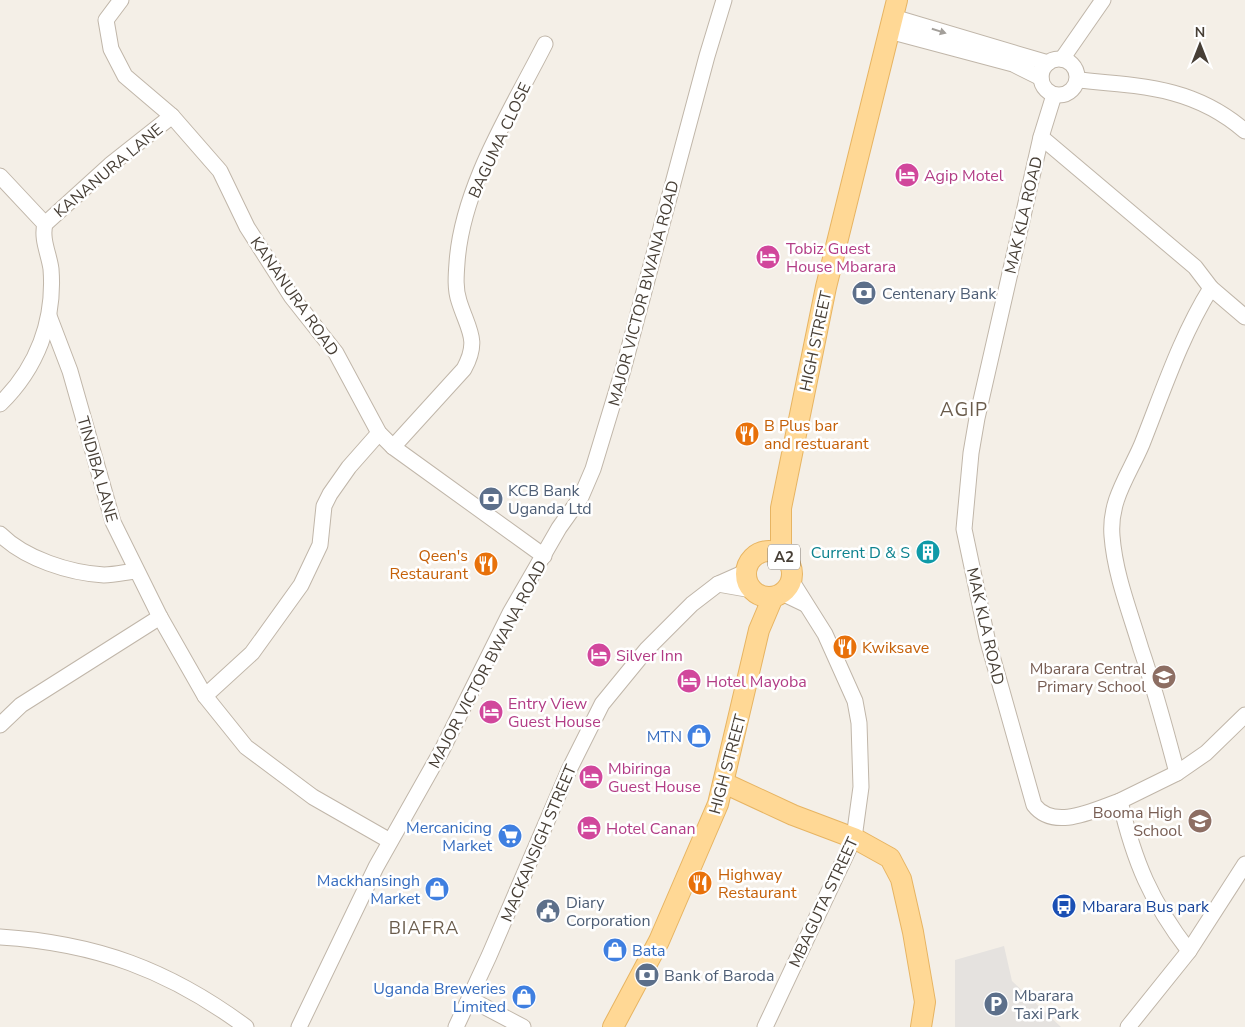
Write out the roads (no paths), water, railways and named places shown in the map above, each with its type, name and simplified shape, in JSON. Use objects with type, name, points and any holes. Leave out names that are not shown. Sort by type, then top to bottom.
[{"type":"main road","name":"HIGH STREET","points":[[781,555],[781,508],[826,287],[893,16]]},
{"type":"main road","name":"HIGH STREET","points":[[756,555],[781,508]]},
{"type":"main road","name":"A2","points":[[764,552],[781,555],[790,566],[766,587],[748,563],[756,555],[764,552]]},
{"type":"main road","name":"HIGH STREET","points":[[613,1027],[659,941],[710,824],[724,783],[759,630],[766,587]]},
{"type":"main road","points":[[724,783],[793,815],[854,838],[890,858],[901,879],[913,932],[925,1002],[921,1027]]},
{"type":"street","name":"KANANURA ROAD","points":[[120,0],[106,20],[111,49],[125,76],[172,116],[220,171],[247,227],[291,296],[336,353],[379,434],[544,556]]},
{"type":"street","name":"MAJOR VICTOR BWANA ROAD","points":[[299,1027],[390,841],[442,750],[521,591],[544,556],[559,528],[581,497],[593,469],[623,370],[724,0]]},
{"type":"street","points":[[1078,80],[1069,93],[1054,95],[1046,90],[1041,78],[1042,69],[1055,61],[1103,0]]},
{"type":"street","points":[[893,16],[1074,66],[1078,80]]},
{"type":"street","points":[[893,16],[1013,64],[1041,78]]},
{"type":"street","name":"BAGUMA CLOSE","points":[[393,446],[464,369],[472,355],[473,338],[459,300],[456,281],[458,254],[467,209],[482,169],[545,44]]},
{"type":"street","points":[[1078,80],[1144,87],[1192,98],[1226,114],[1245,131]]},
{"type":"street","name":"MAK KLA ROAD","points":[[1054,95],[1041,137],[977,418],[971,454],[964,528],[987,638],[1034,805],[1040,813],[1069,818],[1120,801],[1177,773],[1206,753],[1245,715]]},
{"type":"street","name":"KANANURA LANE","points":[[45,224],[110,165],[172,116]]},
{"type":"street","points":[[1041,137],[1195,267],[1211,288],[1245,316]]},
{"type":"street","points":[[0,176],[45,224],[43,232],[50,259],[52,286],[43,342],[32,364],[0,404]]},
{"type":"street","points":[[1177,773],[1154,690],[1116,569],[1112,521],[1118,491],[1139,450],[1157,401],[1211,288]]},
{"type":"street","name":"TINDIBA LANE","points":[[48,316],[70,371],[113,522],[160,617],[205,696],[246,747],[313,797],[390,841]]},
{"type":"street","points":[[205,696],[252,652],[302,585],[320,545],[324,506],[330,494],[350,466],[379,434]]},
{"type":"street","points":[[0,534],[11,545],[25,552],[87,573],[107,575],[136,570]]},
{"type":"street","name":"MACKANSIGH STREET","points":[[456,1027],[470,999],[569,770],[602,704],[647,649],[692,604],[718,584],[766,587]]},
{"type":"street","name":"MBAGUTA STREET","points":[[765,1027],[854,838],[861,787],[859,723],[854,701],[842,668],[825,634],[805,604],[766,587]]},
{"type":"street","points":[[0,725],[21,704],[160,617]]},
{"type":"street","points":[[1120,801],[1130,844],[1146,885],[1168,923],[1189,951]]},
{"type":"street","points":[[1128,1027],[1189,951],[1245,864]]},
{"type":"street","points":[[0,937],[32,939],[94,950],[152,971],[200,994],[246,1027]]},
{"type":"street","points":[[470,999],[523,1027]]},
{"type":"place","name":"Agip Motel","points":[[907,175]]},
{"type":"place","name":"Tobiz Guest House Mbarara","points":[[768,257]]},
{"type":"place","name":"Centenary Bank","points":[[864,293]]},
{"type":"place","name":"B Plus bar and restuarant","points":[[747,434]]},
{"type":"place","name":"KCB Bank Uganda Ltd","points":[[491,499]]},
{"type":"place","name":"Current D & S","points":[[928,552]]},
{"type":"place","name":"Qeen's Restaurant","points":[[486,564]]},
{"type":"place","name":"Kwiksave","points":[[845,647]]},
{"type":"place","name":"Silver Inn","points":[[599,655]]},
{"type":"place","name":"Mbarara Central Primary School","points":[[1164,677]]},
{"type":"place","name":"Hotel Mayoba","points":[[689,681]]},
{"type":"place","name":"Entry View Guest House","points":[[491,712]]},
{"type":"place","name":"MTN","points":[[699,736]]},
{"type":"place","name":"Mbiringa Guest House","points":[[591,777]]},
{"type":"place","name":"Booma High School","points":[[1200,821]]},
{"type":"place","name":"Hotel Canan","points":[[589,828]]},
{"type":"place","name":"Mercanicing Market","points":[[510,836]]},
{"type":"place","name":"Highway Restaurant","points":[[700,883]]},
{"type":"place","name":"Mackhansingh Market","points":[[437,889]]},
{"type":"place","name":"Mbarara Bus park","points":[[1064,906]]},
{"type":"place","name":"Diary Corporation","points":[[548,911]]},
{"type":"place","name":"Bata","points":[[615,950]]},
{"type":"place","name":"Bank of Baroda","points":[[647,975]]},
{"type":"place","name":"Uganda Breweries Limited","points":[[524,997]]},
{"type":"place","name":"Mbarara Taxi Park","points":[[996,1004]]},
{"type":"district","name":"AGIP","points":[[964,409]]},
{"type":"district","name":"BIAFRA","points":[[424,928]]}]
